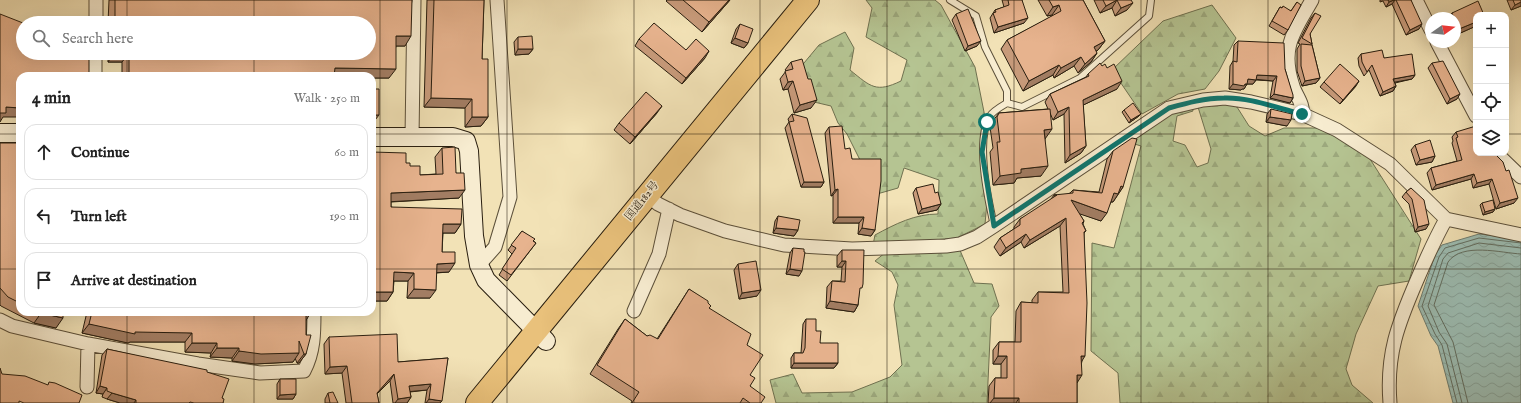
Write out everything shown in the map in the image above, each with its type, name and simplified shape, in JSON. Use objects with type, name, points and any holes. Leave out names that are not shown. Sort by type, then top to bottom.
[{"type":"highway","name":"国道182号","points":[[658,203],[808,0]]},
{"type":"highway","name":"国道182号","points":[[477,403],[541,337],[658,203],[824,0]]},
{"type":"highway","name":"国道182号","points":[[496,403],[541,337]]},
{"type":"street","points":[[96,0],[96,16]]},
{"type":"street","points":[[412,137],[414,0]]},
{"type":"street","points":[[479,265],[495,247],[510,196],[497,0]]},
{"type":"street","points":[[1302,114],[1303,108],[1292,86],[1287,52],[1291,36],[1312,0]]},
{"type":"street","points":[[1416,0],[1425,18]]},
{"type":"street","points":[[1440,48],[1473,110]]},
{"type":"street","points":[[95,60],[95,72]]},
{"type":"street","points":[[634,311],[659,254],[658,203],[725,231],[784,245],[852,249],[946,246],[960,244],[978,237],[1169,108],[1203,100],[1225,98],[1252,102],[1302,114],[1337,130],[1390,164],[1446,219],[1521,235]]},
{"type":"street","points":[[0,133],[16,133]]},
{"type":"street","points":[[376,137],[453,137],[466,141],[469,152],[474,236],[479,265],[486,280],[541,337]]},
{"type":"street","points":[[1499,156],[1521,177]]},
{"type":"street","points":[[1390,403],[1389,370],[1398,323],[1435,238],[1446,219]]},
{"type":"street","points":[[0,320],[12,326],[88,344],[198,364],[260,373],[304,371],[311,359],[314,339],[314,316]]},
{"type":"street","points":[[87,387],[88,344]]},
{"type":"lane","points":[[950,0],[976,16],[985,47],[1007,91],[1007,103]]},
{"type":"lane","points":[[994,226],[982,152],[987,122],[990,114],[1007,103],[1022,107],[1080,78],[1149,16],[1151,0]]},
{"type":"green space","points":[[866,0],[935,0],[941,5],[975,67],[985,118],[980,151],[987,202],[985,224],[957,238],[873,245],[875,235],[890,227],[905,220],[930,214],[938,214],[939,180],[904,168],[898,188],[877,194],[847,134],[838,123],[831,106],[814,102],[799,69],[819,45],[845,32],[854,48],[850,70],[863,81],[874,86],[885,87],[901,81],[907,60],[866,37],[872,8]]},
{"type":"green space","points":[[1212,5],[1236,38],[1219,71],[1205,89],[1178,94],[1142,114],[1112,70],[1163,21]]},
{"type":"green space","points":[[1222,102],[1237,107],[1249,126],[1265,136],[1284,128],[1321,128],[1363,148],[1421,239],[1409,281],[1378,286],[1356,334],[1346,369],[1352,385],[1373,403],[1120,403],[1118,373],[1091,351],[1092,243],[1114,248],[1141,146],[1125,141],[1178,108],[1192,106],[1193,111],[1177,116],[1173,141],[1185,145],[1197,167],[1208,163],[1211,149],[1198,107]]},
{"type":"green space","points":[[959,248],[974,283],[992,284],[999,306],[991,317],[987,403],[776,403],[770,380],[793,374],[802,393],[852,392],[890,377],[902,365],[894,305],[898,285],[892,272],[875,261],[886,252]]},
{"type":"water","points":[[1479,234],[1521,239],[1521,403],[1453,403],[1438,346],[1431,336],[1418,306],[1435,255],[1442,245]]},
{"type":"building","points":[[115,0],[412,0],[411,36],[396,36],[396,69],[335,68],[334,72],[129,72],[129,60],[376,60],[376,16],[115,16]]},
{"type":"building","points":[[434,0],[484,0],[482,59],[488,59],[488,117],[472,117],[472,99],[431,98]]},
{"type":"building","points":[[683,0],[729,0],[709,22]]},
{"type":"building","points":[[1008,0],[1022,0],[1028,18],[998,27],[993,13],[996,12],[995,10],[1009,5]]},
{"type":"building","points":[[1049,0],[1083,0],[1105,41],[1094,47],[1097,53],[1085,64],[1081,57],[1061,68],[1059,65],[1029,81],[1007,40],[1061,11],[1059,5],[1053,7]]},
{"type":"building","points":[[1103,0],[1117,0],[1106,6]]},
{"type":"building","points":[[1117,0],[1131,0],[1133,3],[1121,8]]},
{"type":"building","points":[[1396,0],[1411,0],[1422,24],[1410,30]]},
{"type":"building","points":[[1513,0],[1521,0],[1521,2],[1515,5]]},
{"type":"building","points":[[1478,1],[1483,12],[1473,12],[1473,23],[1461,28],[1461,12],[1454,12]]},
{"type":"building","points":[[1297,2],[1301,5],[1288,30],[1272,21],[1280,7],[1282,8],[1283,6],[1291,11]]},
{"type":"building","points":[[968,9],[981,41],[968,46],[956,14]]},
{"type":"building","points":[[1315,13],[1321,16],[1310,34],[1312,44],[1302,38]]},
{"type":"building","points":[[0,14],[16,20],[16,60],[89,60],[89,72],[16,72],[16,108],[6,107],[6,113],[0,113]]},
{"type":"building","points":[[654,23],[686,50],[696,39],[709,51],[686,78],[639,39]]},
{"type":"building","points":[[740,24],[753,29],[748,43],[735,38]]},
{"type":"building","points":[[532,36],[533,49],[518,49],[518,37]]},
{"type":"building","points":[[1238,41],[1284,43],[1285,69],[1293,98],[1274,94],[1277,76],[1257,75],[1256,80],[1248,79],[1247,84],[1244,86],[1233,84],[1233,61],[1237,62]]},
{"type":"building","points":[[1301,44],[1312,45],[1320,78],[1305,81],[1301,66]]},
{"type":"building","points":[[1382,50],[1384,58],[1412,54],[1415,75],[1393,79],[1396,86],[1383,92],[1372,65],[1367,72],[1362,62],[1361,54]]},
{"type":"building","points":[[802,59],[808,79],[811,79],[817,100],[800,105],[793,81],[788,82],[785,71],[793,69],[791,62]]},
{"type":"building","points":[[1443,61],[1460,94],[1450,99],[1432,63]]},
{"type":"building","points":[[1100,63],[1102,66],[1105,64],[1107,68],[1114,64],[1122,81],[1083,100],[1086,146],[1070,155],[1069,107],[1058,112],[1050,94],[1089,76],[1088,74]]},
{"type":"building","points":[[1340,64],[1359,81],[1343,100],[1324,82]]},
{"type":"building","points":[[376,89],[379,89],[379,115],[376,115]]},
{"type":"building","points":[[646,92],[662,106],[635,137],[619,123]]},
{"type":"building","points":[[1133,103],[1141,114],[1131,120],[1124,110]]},
{"type":"building","points":[[1050,109],[1052,129],[1044,130],[1048,166],[1021,169],[1021,173],[1000,176],[997,142],[1000,142],[997,117],[999,113]]},
{"type":"building","points":[[1271,109],[1292,114],[1291,120],[1270,117]]},
{"type":"building","points":[[792,114],[807,118],[824,182],[804,182],[789,122],[794,121]]},
{"type":"building","points":[[842,126],[845,149],[850,148],[852,159],[881,159],[881,181],[875,230],[862,228],[864,217],[838,217],[838,189],[835,190],[829,127]]},
{"type":"building","points":[[1473,127],[1473,156],[1497,156],[1503,162],[1506,171],[1509,170],[1518,198],[1500,203],[1492,179],[1477,183],[1474,174],[1436,185],[1431,168],[1462,160],[1456,138],[1458,137],[1456,132]]},
{"type":"building","points":[[1132,138],[1137,139],[1123,187],[1121,186],[1118,194],[1114,193],[1107,213],[1071,200],[1084,221],[1082,223],[1086,231],[1084,232],[1087,303],[1085,356],[1081,356],[1082,375],[1077,375],[1077,403],[1019,403],[1019,398],[994,398],[995,378],[1007,378],[1007,356],[998,356],[999,342],[1021,342],[1021,302],[1038,303],[1038,292],[1069,293],[1066,218],[1030,240],[1026,234],[1006,248],[1000,238],[1020,225],[1020,219],[1057,195],[1054,195],[1073,193],[1073,190],[1102,193],[1113,151]]},
{"type":"building","points":[[1430,140],[1435,156],[1420,160],[1415,145]]},
{"type":"building","points":[[0,143],[16,143],[16,301],[8,297],[0,288]]},
{"type":"building","points":[[455,147],[456,173],[464,173],[465,190],[391,193],[391,207],[462,209],[461,224],[443,224],[442,252],[455,252],[455,263],[437,264],[436,290],[414,289],[414,273],[394,272],[393,292],[376,292],[376,152],[406,153],[406,163],[410,163],[410,166],[420,166],[420,175],[443,174],[442,148]]},
{"type":"building","points":[[933,184],[935,193],[938,192],[941,204],[922,209],[916,188]]},
{"type":"building","points":[[1411,188],[1424,200],[1429,224],[1418,227],[1412,199],[1406,192]]},
{"type":"building","points":[[1493,200],[1495,209],[1485,212],[1482,203]]},
{"type":"building","points":[[778,216],[800,220],[798,230],[776,228]]},
{"type":"building","points":[[522,231],[535,239],[533,241],[536,243],[511,275],[502,269],[516,248],[511,245]]},
{"type":"building","points":[[793,248],[804,249],[805,252],[802,271],[790,269]]},
{"type":"building","points":[[842,250],[864,250],[863,284],[862,288],[860,288],[858,305],[830,301],[832,281],[845,282],[846,261],[842,261]]},
{"type":"building","points":[[756,261],[761,290],[742,293],[738,264]]},
{"type":"building","points":[[689,289],[708,301],[711,306],[709,308],[751,334],[747,345],[763,355],[750,375],[755,378],[750,386],[765,397],[761,403],[750,403],[743,398],[740,403],[632,403],[639,392],[597,365],[625,319],[647,336],[650,335],[658,339]]},
{"type":"building","points":[[91,316],[306,316],[306,335],[311,335],[306,354],[304,354],[299,341],[299,353],[261,354],[239,351],[239,348],[217,348],[217,343],[192,343],[192,333],[135,332],[135,334],[89,324]]},
{"type":"building","points":[[806,319],[816,319],[816,331],[821,331],[820,343],[838,343],[838,363],[794,363],[794,353],[803,353],[805,348]]},
{"type":"building","points":[[397,334],[398,362],[448,358],[442,401],[429,399],[431,384],[409,386],[411,397],[398,399],[394,374],[377,393],[379,403],[352,403],[347,366],[330,367],[329,337]]},
{"type":"building","points":[[107,349],[207,370],[207,372],[229,379],[222,398],[224,399],[223,403],[136,403],[136,400],[107,391],[107,388],[100,386]]},
{"type":"building","points":[[0,368],[2,374],[25,376],[48,385],[49,382],[55,383],[82,395],[79,403],[24,403],[19,401],[19,403],[0,403]]},
{"type":"building","points":[[280,379],[296,379],[296,394],[280,395]]},
{"type":"building","points":[[333,392],[338,403],[330,403],[328,393]]},
{"type":"route","points":[[987,122],[982,152],[994,226],[1080,170],[1142,125],[1169,108],[1186,103],[1225,98],[1252,102],[1302,114]]}]
